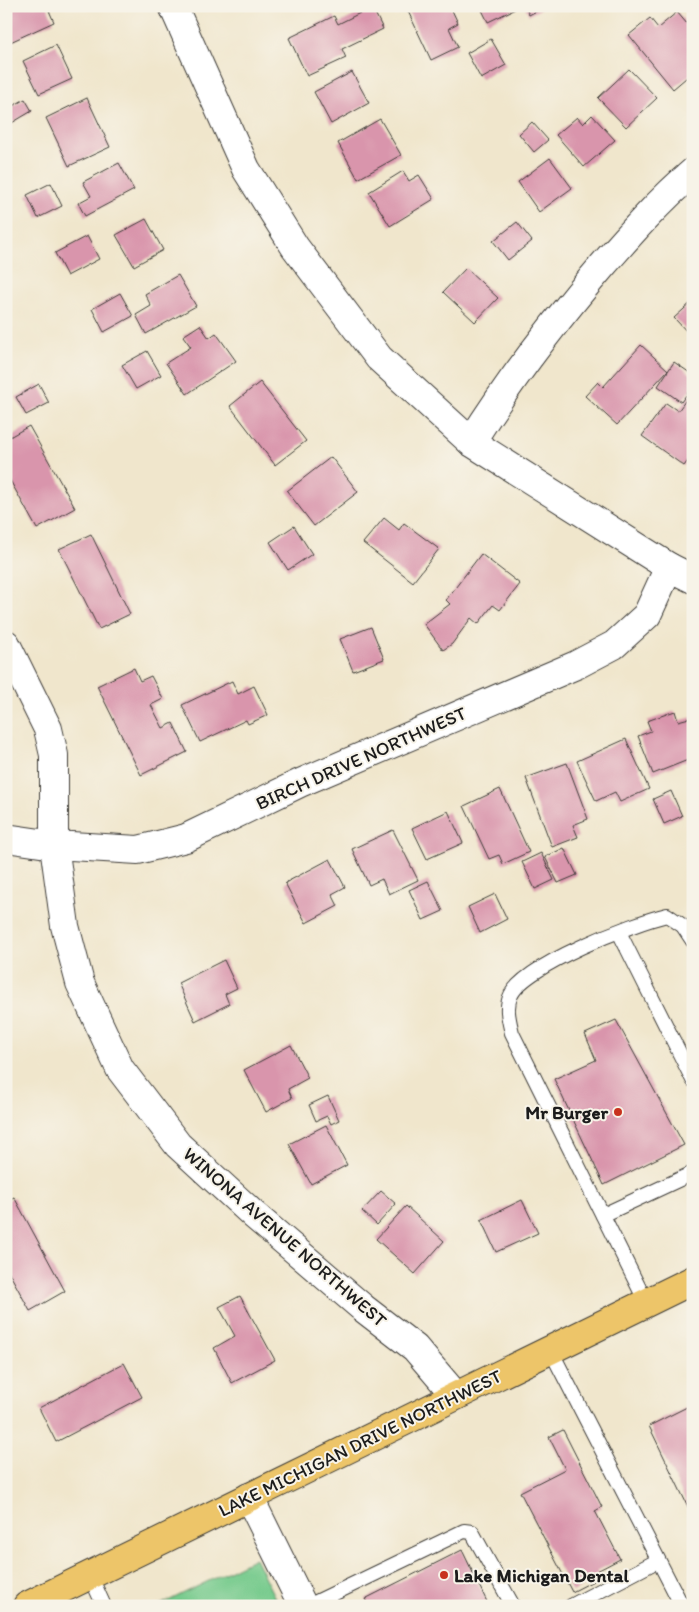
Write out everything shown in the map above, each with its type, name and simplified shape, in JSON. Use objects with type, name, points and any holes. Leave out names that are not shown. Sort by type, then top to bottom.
[{"type":"highway","name":"LAKE MICHIGAN DRIVE NORTHWEST","points":[[40,1603],[90,1575],[693,1280]]},
{"type":"street","points":[[181,9],[246,169],[295,246],[379,358],[471,442],[681,573]]},
{"type":"street","points":[[471,442],[493,407],[562,313],[638,225],[693,172]]},
{"type":"street","name":"BIRCH DRIVE NORTHWEST","points":[[6,838],[54,845],[138,850],[186,838],[300,784],[576,665],[614,645],[647,614],[681,573]]},
{"type":"street","name":"WINONA AVENUE NORTHWEST","points":[[6,644],[48,729],[54,755],[54,845],[65,926],[80,983],[120,1069],[178,1146],[261,1222],[363,1308],[415,1348],[455,1396]]},
{"type":"street","points":[[249,1497],[304,1606]]},
{"type":"lane","points":[[646,1302],[512,1032],[507,1010],[511,994],[523,980],[538,968],[619,932],[666,915],[682,926],[693,941]]},
{"type":"lane","points":[[619,932],[693,1080]]},
{"type":"lane","points":[[602,1215],[693,1173]]},
{"type":"lane","points":[[550,1349],[657,1561],[682,1606]]},
{"type":"lane","points":[[308,1606],[464,1531],[472,1532],[513,1606]]},
{"type":"lane","points":[[571,1606],[657,1561]]},
{"type":"lane","points":[[90,1575],[104,1606]]},
{"type":"green space","points":[[255,1558],[279,1606],[158,1606]]},
{"type":"building","points":[[6,6],[47,6],[54,22],[6,44]]},
{"type":"building","points":[[450,6],[458,23],[449,28],[458,47],[431,60],[406,7]]},
{"type":"building","points":[[480,6],[513,6],[515,9],[488,22]]},
{"type":"building","points":[[525,6],[546,6],[529,15]]},
{"type":"building","points":[[372,7],[383,29],[342,49],[346,58],[307,76],[289,38],[334,16],[338,24]]},
{"type":"building","points":[[677,12],[693,31],[693,72],[673,89],[629,35],[650,18],[658,28]]},
{"type":"building","points":[[491,39],[506,65],[481,79],[467,53]]},
{"type":"building","points":[[56,45],[72,79],[39,94],[23,61]]},
{"type":"building","points":[[629,69],[657,98],[626,127],[598,98]]},
{"type":"building","points":[[352,72],[369,103],[331,124],[314,92]]},
{"type":"building","points":[[87,98],[110,147],[69,166],[46,118]]},
{"type":"building","points":[[25,99],[32,111],[10,124],[6,117],[6,110]]},
{"type":"building","points":[[592,115],[615,140],[584,167],[556,135],[577,117],[583,124]]},
{"type":"building","points":[[380,119],[401,155],[358,179],[338,143]]},
{"type":"building","points":[[532,122],[548,140],[534,152],[519,134]]},
{"type":"building","points":[[550,158],[572,188],[539,212],[518,182]]},
{"type":"building","points":[[119,163],[134,190],[85,216],[78,203],[91,196],[83,182]]},
{"type":"building","points":[[403,171],[409,181],[419,175],[434,199],[390,226],[369,192]]},
{"type":"building","points":[[51,183],[62,206],[38,218],[27,195]]},
{"type":"building","points":[[146,219],[163,250],[134,266],[116,235]]},
{"type":"building","points":[[517,222],[532,241],[508,260],[493,241]]},
{"type":"building","points":[[87,236],[99,259],[67,276],[55,253]]},
{"type":"building","points":[[466,268],[498,298],[475,322],[443,292]]},
{"type":"building","points":[[178,275],[196,306],[146,334],[136,315],[151,306],[145,294]]},
{"type":"building","points":[[120,293],[133,316],[104,332],[92,309]]},
{"type":"building","points":[[693,301],[693,338],[674,318]]},
{"type":"building","points":[[200,325],[209,338],[216,333],[236,361],[187,394],[166,363],[191,347],[183,336]]},
{"type":"building","points":[[641,345],[668,370],[617,425],[585,396],[598,382],[603,387]]},
{"type":"building","points":[[147,351],[161,375],[136,389],[122,365]]},
{"type":"building","points":[[674,362],[693,375],[693,386],[681,402],[658,386]]},
{"type":"building","points":[[260,382],[306,441],[275,465],[230,406]]},
{"type":"building","points":[[6,383],[11,393],[6,395]]},
{"type":"building","points":[[39,384],[49,403],[26,415],[16,397]]},
{"type":"building","points":[[690,394],[693,396],[693,454],[684,466],[642,436],[666,403],[678,411]]},
{"type":"building","points":[[29,426],[75,508],[37,529],[6,473],[6,439]]},
{"type":"building","points":[[331,457],[358,492],[314,526],[287,491]]},
{"type":"building","points":[[384,518],[399,530],[404,523],[439,549],[413,582],[363,543]]},
{"type":"building","points":[[294,526],[312,554],[288,570],[270,542]]},
{"type":"building","points":[[91,534],[130,614],[99,629],[59,549]]},
{"type":"building","points":[[481,554],[520,584],[500,610],[493,605],[478,624],[471,618],[452,644],[443,650],[424,624],[450,604],[446,600]]},
{"type":"building","points":[[371,627],[384,659],[353,671],[340,639]]},
{"type":"building","points":[[134,668],[140,681],[151,676],[163,699],[151,705],[163,728],[173,723],[187,752],[141,775],[97,686]]},
{"type":"building","points":[[232,681],[238,694],[254,686],[268,715],[248,724],[246,720],[200,742],[182,705]]},
{"type":"building","points":[[675,711],[678,721],[693,717],[693,758],[653,774],[638,736],[651,731],[647,721]]},
{"type":"building","points":[[626,739],[649,789],[620,802],[615,792],[596,801],[577,761]]},
{"type":"building","points":[[567,763],[588,819],[573,825],[578,837],[552,847],[526,778]]},
{"type":"building","points":[[500,789],[529,852],[503,864],[499,855],[489,859],[464,806]]},
{"type":"building","points":[[671,791],[682,816],[664,824],[653,799]]},
{"type":"building","points":[[448,811],[463,843],[427,859],[412,828]]},
{"type":"building","points":[[393,830],[418,880],[389,894],[382,879],[369,885],[352,849]]},
{"type":"building","points":[[564,848],[577,875],[558,883],[545,857]]},
{"type":"building","points":[[541,853],[554,880],[535,889],[522,862]]},
{"type":"building","points":[[330,859],[345,887],[332,894],[338,906],[306,923],[285,883]]},
{"type":"building","points":[[428,881],[443,911],[423,920],[409,890]]},
{"type":"building","points":[[495,894],[507,919],[480,933],[468,907]]},
{"type":"building","points":[[224,960],[237,988],[225,994],[229,1004],[195,1021],[178,983]]},
{"type":"building","name":"Mr Burger","points":[[616,1020],[684,1145],[604,1185],[554,1079],[596,1060],[585,1034]]},
{"type":"building","points":[[291,1045],[308,1078],[288,1089],[292,1098],[266,1112],[244,1070]]},
{"type":"building","points":[[328,1096],[339,1120],[331,1124],[327,1116],[316,1121],[309,1105]]},
{"type":"building","points":[[326,1125],[347,1165],[311,1184],[289,1144]]},
{"type":"building","points":[[381,1191],[396,1204],[377,1225],[362,1211]]},
{"type":"building","points":[[14,1197],[65,1291],[30,1311],[6,1267],[6,1201]]},
{"type":"building","points":[[522,1200],[538,1233],[496,1252],[481,1220]]},
{"type":"building","points":[[406,1206],[444,1241],[415,1274],[376,1239]]},
{"type":"building","points":[[240,1296],[275,1360],[232,1383],[214,1348],[235,1336],[219,1307]]},
{"type":"building","points":[[124,1363],[142,1397],[56,1442],[39,1408]]},
{"type":"building","points":[[693,1404],[693,1517],[649,1426]]},
{"type":"building","points":[[563,1430],[602,1507],[595,1511],[620,1559],[597,1571],[601,1577],[572,1592],[520,1492],[565,1469],[549,1437]]},
{"type":"building","name":"Lake Michigan Dental","points":[[462,1550],[489,1606],[369,1606],[365,1599]]},
{"type":"place","name":"Mr Burger","points":[[618,1112]]},
{"type":"place","name":"Lake Michigan Dental","points":[[444,1575]]}]
